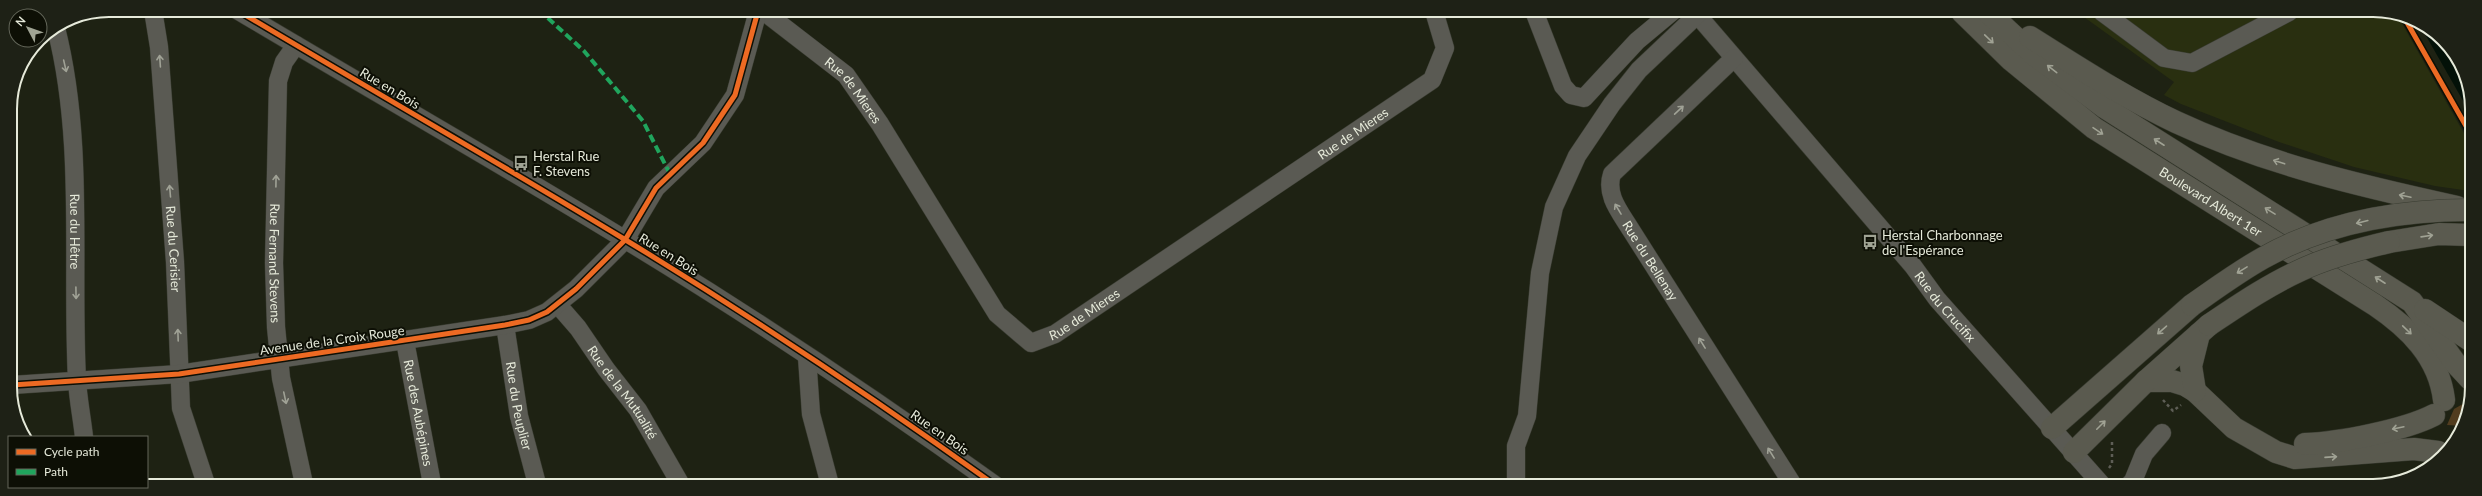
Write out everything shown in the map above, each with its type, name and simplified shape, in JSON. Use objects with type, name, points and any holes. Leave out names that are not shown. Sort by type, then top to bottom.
[{"type":"main road","name":"Boulevard Albert 1er","points":[[1967,17],[2010,59],[2086,122],[2179,184],[2375,305],[2406,328],[2432,363],[2442,384],[2439,407],[2432,434],[2439,451]]},
{"type":"main road","name":"Boulevard Albert 1er","points":[[1993,17],[2032,54],[2104,107],[2412,302],[2456,364],[2465,374]]},
{"type":"main road","points":[[2000,17],[2121,93],[2193,130],[2263,157],[2358,185],[2465,209]]},
{"type":"main road","points":[[2052,428],[2192,305],[2263,258],[2315,236],[2376,218],[2440,210],[2465,210]]},
{"type":"main road","points":[[2074,452],[2151,390],[2204,330],[2269,287],[2301,270],[2349,252],[2389,242],[2439,234],[2465,235]]},
{"type":"main road","points":[[2412,302],[2465,337]]},
{"type":"main road","points":[[2195,391],[2191,366],[2204,330]]},
{"type":"main road","points":[[2151,390],[2172,381],[2195,391],[2234,428],[2276,452],[2295,458],[2414,449],[2437,453]]},
{"type":"main road","points":[[2254,439],[2301,445],[2316,444],[2414,424],[2439,407],[2456,390],[2465,387]]},
{"type":"street","name":"Rue du Cerisier","points":[[154,17],[159,47],[175,262],[181,408],[204,479]]},
{"type":"street","name":"Rue en Bois","points":[[249,17],[625,240],[921,432],[987,479]]},
{"type":"street","name":"Avenue de la Croix Rouge","points":[[17,385],[179,374],[405,341],[529,320],[558,305],[625,240],[656,188],[703,144],[735,95],[756,17]]},
{"type":"street","name":"Rue de Mieres","points":[[772,17],[846,75],[880,124],[996,314],[1031,343],[1055,334],[1432,80],[1446,48],[1436,17]]},
{"type":"street","points":[[1536,17],[1563,86],[1572,95],[1584,98],[1637,41],[1666,17]]},
{"type":"street","points":[[1516,479],[1516,446],[1526,416],[1540,274],[1554,207],[1577,156],[1612,104],[1639,70],[1691,17]]},
{"type":"street","name":"Rue du Crucifix","points":[[1698,17],[1913,266],[1942,305],[2097,479]]},
{"type":"street","points":[[2109,17],[2164,58],[2192,63],[2279,17]]},
{"type":"street","name":"Rue du Hêtre","points":[[57,33],[67,73],[72,130],[77,381],[84,436]]},
{"type":"street","name":"Rue Fernand Stevens","points":[[296,45],[284,62],[278,81],[274,263],[279,360],[303,479]]},
{"type":"street","name":"Rue du Bellenay","points":[[1734,58],[1612,174],[1608,184],[1612,198],[1631,230],[1789,479]]},
{"type":"street","name":"Rue de la Mutualité","points":[[558,305],[578,328],[606,369],[638,410],[677,479]]},
{"type":"street","name":"Rue du Peuplier","points":[[505,325],[519,416],[535,479]]},
{"type":"street","name":"Rue des Aubépines","points":[[405,341],[431,479]]},
{"type":"street","points":[[807,357],[811,414],[828,479]]},
{"type":"street","points":[[2134,479],[2144,454],[2162,433]]},
{"type":"path","points":[[2151,390],[2173,411],[2195,391]]},
{"type":"path","points":[[2102,479],[2112,464],[2114,436]]},
{"type":"shaded area","points":[[2084,17],[2373,17],[2397,20],[2401,21],[2404,27],[2465,135],[2465,190],[2435,186],[2354,167],[2279,142],[2181,104],[2164,95],[2174,82]]},
{"type":"shaded area","points":[[2425,33],[2442,48],[2453,63],[2460,80],[2465,103]]},
{"type":"shaded area","points":[[2463,404],[2456,426],[2447,425],[2454,409]]},
{"type":"marked path","points":[[547,17],[584,51],[643,121],[670,174]]},
{"type":"cycle path","points":[[249,17],[528,181],[719,298],[904,421],[986,479]]},
{"type":"cycle path","points":[[17,385],[179,374],[505,325],[529,320],[547,312],[576,289],[625,240],[656,188],[703,143],[735,95],[756,17]]},
{"type":"cycle path","points":[[2408,25],[2465,124]]},
{"type":"place","name":"Herstal Rue F. Stevens","points":[[521,163]]},
{"type":"place","name":"Herstal Charbonnage de l'Espérance","points":[[1870,242]]}]
